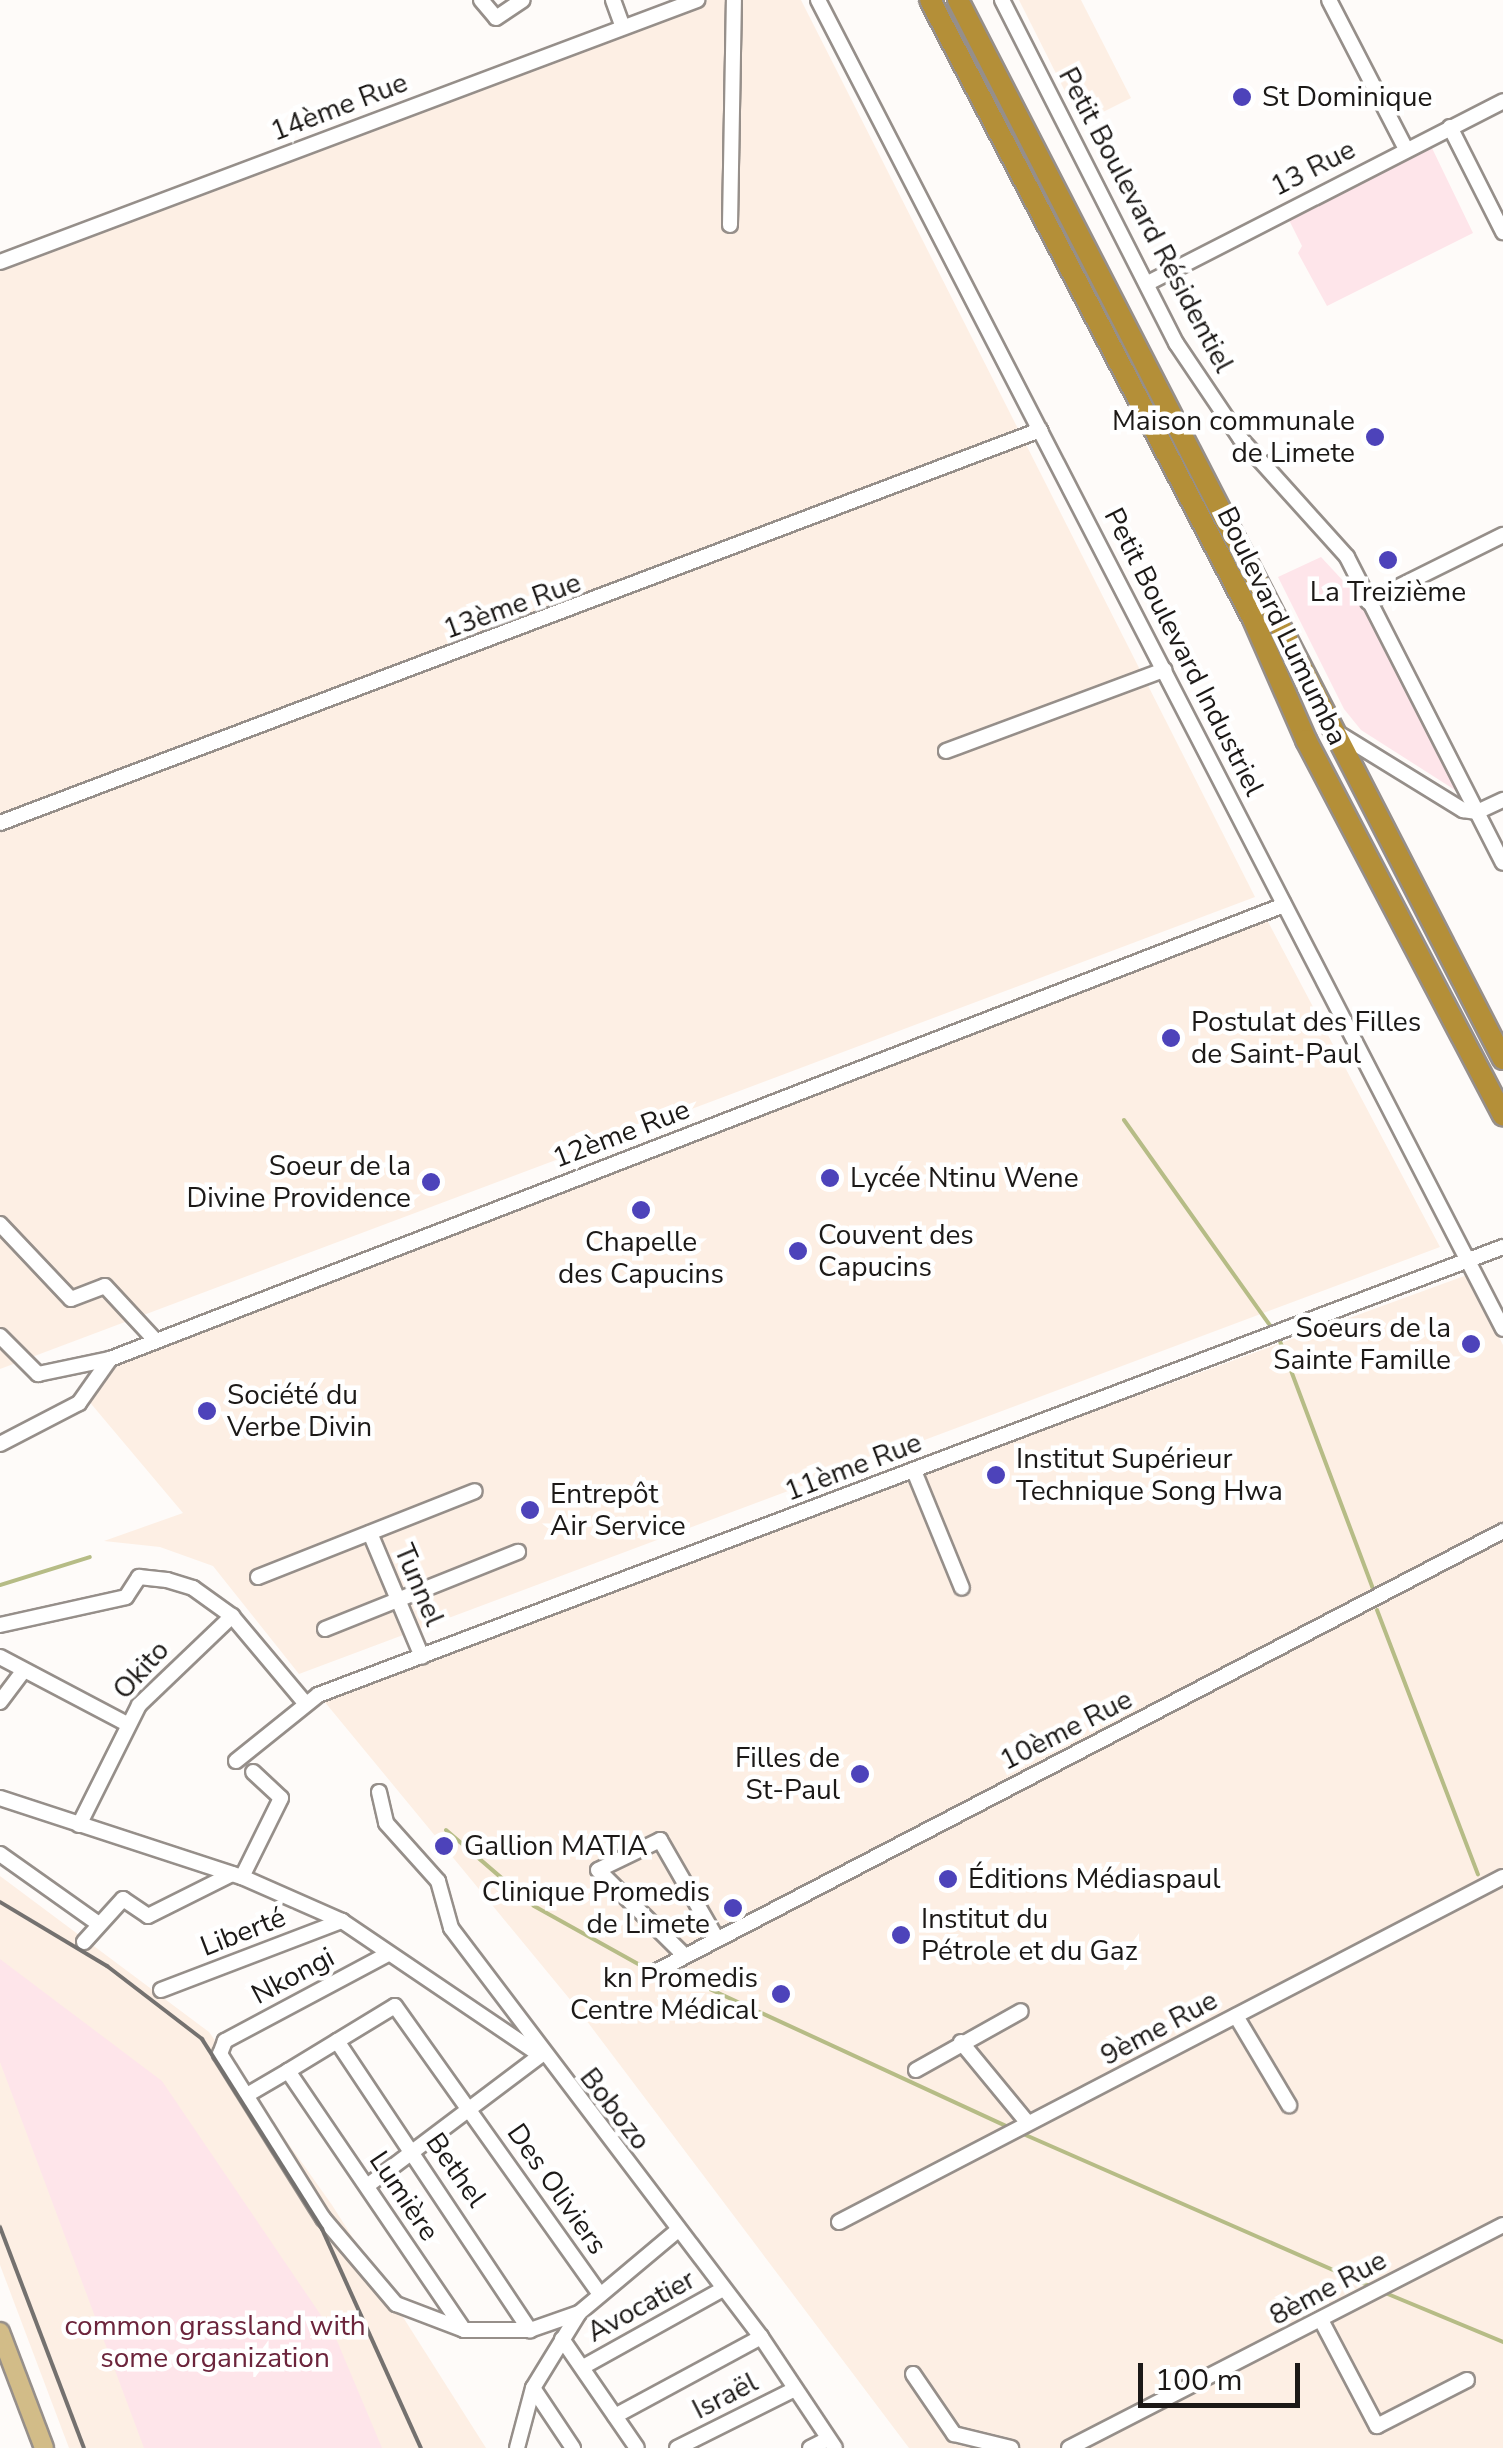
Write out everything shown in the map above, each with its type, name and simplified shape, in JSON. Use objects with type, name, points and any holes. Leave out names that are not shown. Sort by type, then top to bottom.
[{"type":"highway","name":"Boulevard Lumumba","points":[[930,0],[1254,619],[1306,740],[1503,1116]]},
{"type":"highway","name":"Boulevard Lumumba","points":[[958,0],[1503,1059]]},
{"type":"main road","points":[[0,2332],[44,2448]]},
{"type":"street","points":[[481,0],[496,18],[523,0]]},
{"type":"street","points":[[613,0],[623,27]]},
{"type":"street","name":"14ème Rue","points":[[0,262],[696,0]]},
{"type":"street","points":[[730,225],[734,0]]},
{"type":"street","name":"Petit Boulevard Industriel","points":[[818,0],[1503,1329]]},
{"type":"street","name":"Petit Boulevard Résidentiel","points":[[1002,0],[1195,374],[1240,438],[1347,557],[1503,863]]},
{"type":"street","points":[[1329,0],[1406,149]]},
{"type":"street","name":"13 Rue","points":[[1148,283],[1503,102]]},
{"type":"street","points":[[1450,127],[1503,232]]},
{"type":"street","name":"13ème Rue","points":[[0,823],[1040,430]]},
{"type":"street","points":[[1368,602],[1503,535]]},
{"type":"street","points":[[946,751],[1164,670]]},
{"type":"street","points":[[1332,730],[1477,812],[1503,800]]},
{"type":"street","name":"12ème Rue","points":[[0,1444],[78,1403],[110,1360],[155,1340],[1284,906]]},
{"type":"street","points":[[0,1224],[72,1299],[105,1286],[155,1340]]},
{"type":"street","name":"11ème Rue","points":[[236,1761],[305,1704],[914,1470],[1292,1331],[1503,1247]]},
{"type":"street","points":[[0,1336],[38,1374],[110,1360]]},
{"type":"street","points":[[914,1470],[962,1588]]},
{"type":"street","points":[[258,1578],[475,1491]]},
{"type":"street","name":"10ème Rue","points":[[652,1973],[1503,1531]]},
{"type":"street","name":"Tunnel","points":[[370,1533],[422,1657]]},
{"type":"street","points":[[325,1629],[518,1552]]},
{"type":"street","points":[[0,1625],[126,1597],[144,1576],[193,1588],[232,1616],[305,1704]]},
{"type":"street","name":"Okito","points":[[79,1825],[127,1724],[150,1690],[232,1616]]},
{"type":"street","points":[[0,1658],[21,1674],[127,1724]]},
{"type":"street","points":[[0,1702],[21,1674]]},
{"type":"street","points":[[84,1942],[123,1899],[148,1916],[237,1876],[281,1798],[253,1772]]},
{"type":"street","name":"Bobozo","points":[[378,1792],[386,1822],[434,1875],[451,1928],[514,2007],[541,2056],[761,2338],[831,2443]]},
{"type":"street","points":[[0,1798],[237,1876],[342,1921],[386,1955],[541,2056],[473,2113],[366,2186]]},
{"type":"street","points":[[686,1956],[598,1870],[660,1840],[717,1939]]},
{"type":"street","points":[[0,1854],[99,1924]]},
{"type":"street","name":"9ème Rue","points":[[839,2222],[1503,1877]]},
{"type":"street","name":"Liberté","points":[[162,1990],[342,1921]]},
{"type":"street","name":"Nkongi","points":[[246,2095],[220,2054],[225,2041],[386,1955]]},
{"type":"street","name":"Des Oliviers","points":[[337,2041],[395,2006],[600,2294]]},
{"type":"street","points":[[916,2070],[1021,2011]]},
{"type":"street","points":[[1236,2016],[1289,2105]]},
{"type":"street","points":[[337,2041],[246,2095],[323,2218],[375,2285],[424,2319],[464,2330],[530,2330],[579,2313]]},
{"type":"street","name":"Bethel","points":[[337,2041],[530,2330]]},
{"type":"street","points":[[961,2042],[1026,2122]]},
{"type":"street","name":"Lumière","points":[[288,2071],[464,2330]]},
{"type":"street","name":"8ème Rue","points":[[1069,2448],[1503,2225]]},
{"type":"street","name":"Des Oliviers","points":[[517,2448],[533,2388],[579,2313],[678,2230]]},
{"type":"street","name":"Avocatier","points":[[583,2367],[723,2289]]},
{"type":"street","points":[[1322,2320],[1377,2426],[1467,2380]]},
{"type":"street","points":[[616,2416],[761,2338]]},
{"type":"street","points":[[562,2339],[637,2448]]},
{"type":"street","points":[[913,2374],[954,2434],[1010,2448]]},
{"type":"street","points":[[533,2388],[573,2448]]},
{"type":"street","name":"Israël","points":[[677,2448],[794,2389]]},
{"type":"street","points":[[810,2448],[831,2443]]},
{"type":"shaded area","points":[[708,0],[801,0],[1255,897],[0,1369],[0,264]]},
{"type":"shaded area","points":[[1019,0],[1081,0],[1131,98],[1081,123]]},
{"type":"shaded area","points":[[1265,916],[1440,1247],[299,1674],[213,1566],[160,1547],[104,1541],[183,1513],[82,1393],[110,1366]]},
{"type":"shaded area","points":[[1467,1275],[1503,1345],[1503,2448],[909,2448],[577,2008],[319,1695]]},
{"type":"shaded area","points":[[0,1876],[209,2032],[332,2205],[486,2448],[69,2448],[0,2265]]},
{"type":"green space","points":[[1431,146],[1473,233],[1327,306],[1298,253],[1302,246],[1288,218]]},
{"type":"green space","points":[[1321,557],[1360,599],[1461,787],[1455,790],[1361,730],[1344,709],[1278,577]]},
{"type":"green space","name":"common grassland with some organization","points":[[0,1959],[162,2081],[335,2336],[382,2448],[144,2448],[0,2062]]},
{"type":"waterway","points":[[1124,1120],[1272,1328]]},
{"type":"waterway","points":[[1278,1336],[1373,1589]]},
{"type":"waterway","points":[[0,1585],[90,1557]]},
{"type":"waterway","points":[[1377,1610],[1478,1874]]},
{"type":"waterway","points":[[446,1830],[534,1906],[649,1970]]},
{"type":"waterway","points":[[657,1974],[688,1979],[1008,2127]]},
{"type":"waterway","points":[[1021,2133],[1369,2286]]},
{"type":"waterway","points":[[1383,2292],[1503,2342]]},
{"type":"railway","points":[[0,1902],[107,1966],[202,2039],[322,2229],[421,2448]]},
{"type":"railway","points":[[0,2227],[84,2448]]},
{"type":"place","name":"St Dominique","points":[[1242,97]]},
{"type":"place","name":"Maison communale de Limete","points":[[1375,437]]},
{"type":"place","name":"La Treizième","points":[[1388,560]]},
{"type":"place","name":"Postulat des Filles de Saint-Paul","points":[[1171,1038]]},
{"type":"place","name":"Lycée Ntinu Wene","points":[[830,1178]]},
{"type":"place","name":"Soeur de la Divine Providence","points":[[431,1182]]},
{"type":"place","name":"Chapelle des Capucins","points":[[641,1210]]},
{"type":"place","name":"Couvent des Capucins","points":[[798,1251]]},
{"type":"place","name":"Soeurs de la Sainte Famille","points":[[1471,1344]]},
{"type":"place","name":"Société du Verbe Divin","points":[[207,1411]]},
{"type":"place","name":"Institut Supérieur Technique Song Hwa","points":[[996,1475]]},
{"type":"place","name":"Entrepôt Air Service","points":[[530,1510]]},
{"type":"place","name":"Filles de St-Paul","points":[[860,1774]]},
{"type":"place","name":"Gallion MATIA","points":[[444,1846]]},
{"type":"place","name":"Éditions Médiaspaul","points":[[948,1879]]},
{"type":"place","name":"Clinique Promedis de Limete","points":[[733,1908]]},
{"type":"place","name":"Institut du Pétrole et du Gaz","points":[[901,1935]]},
{"type":"place","name":"kn Promedis Centre Médical","points":[[781,1994]]}]
